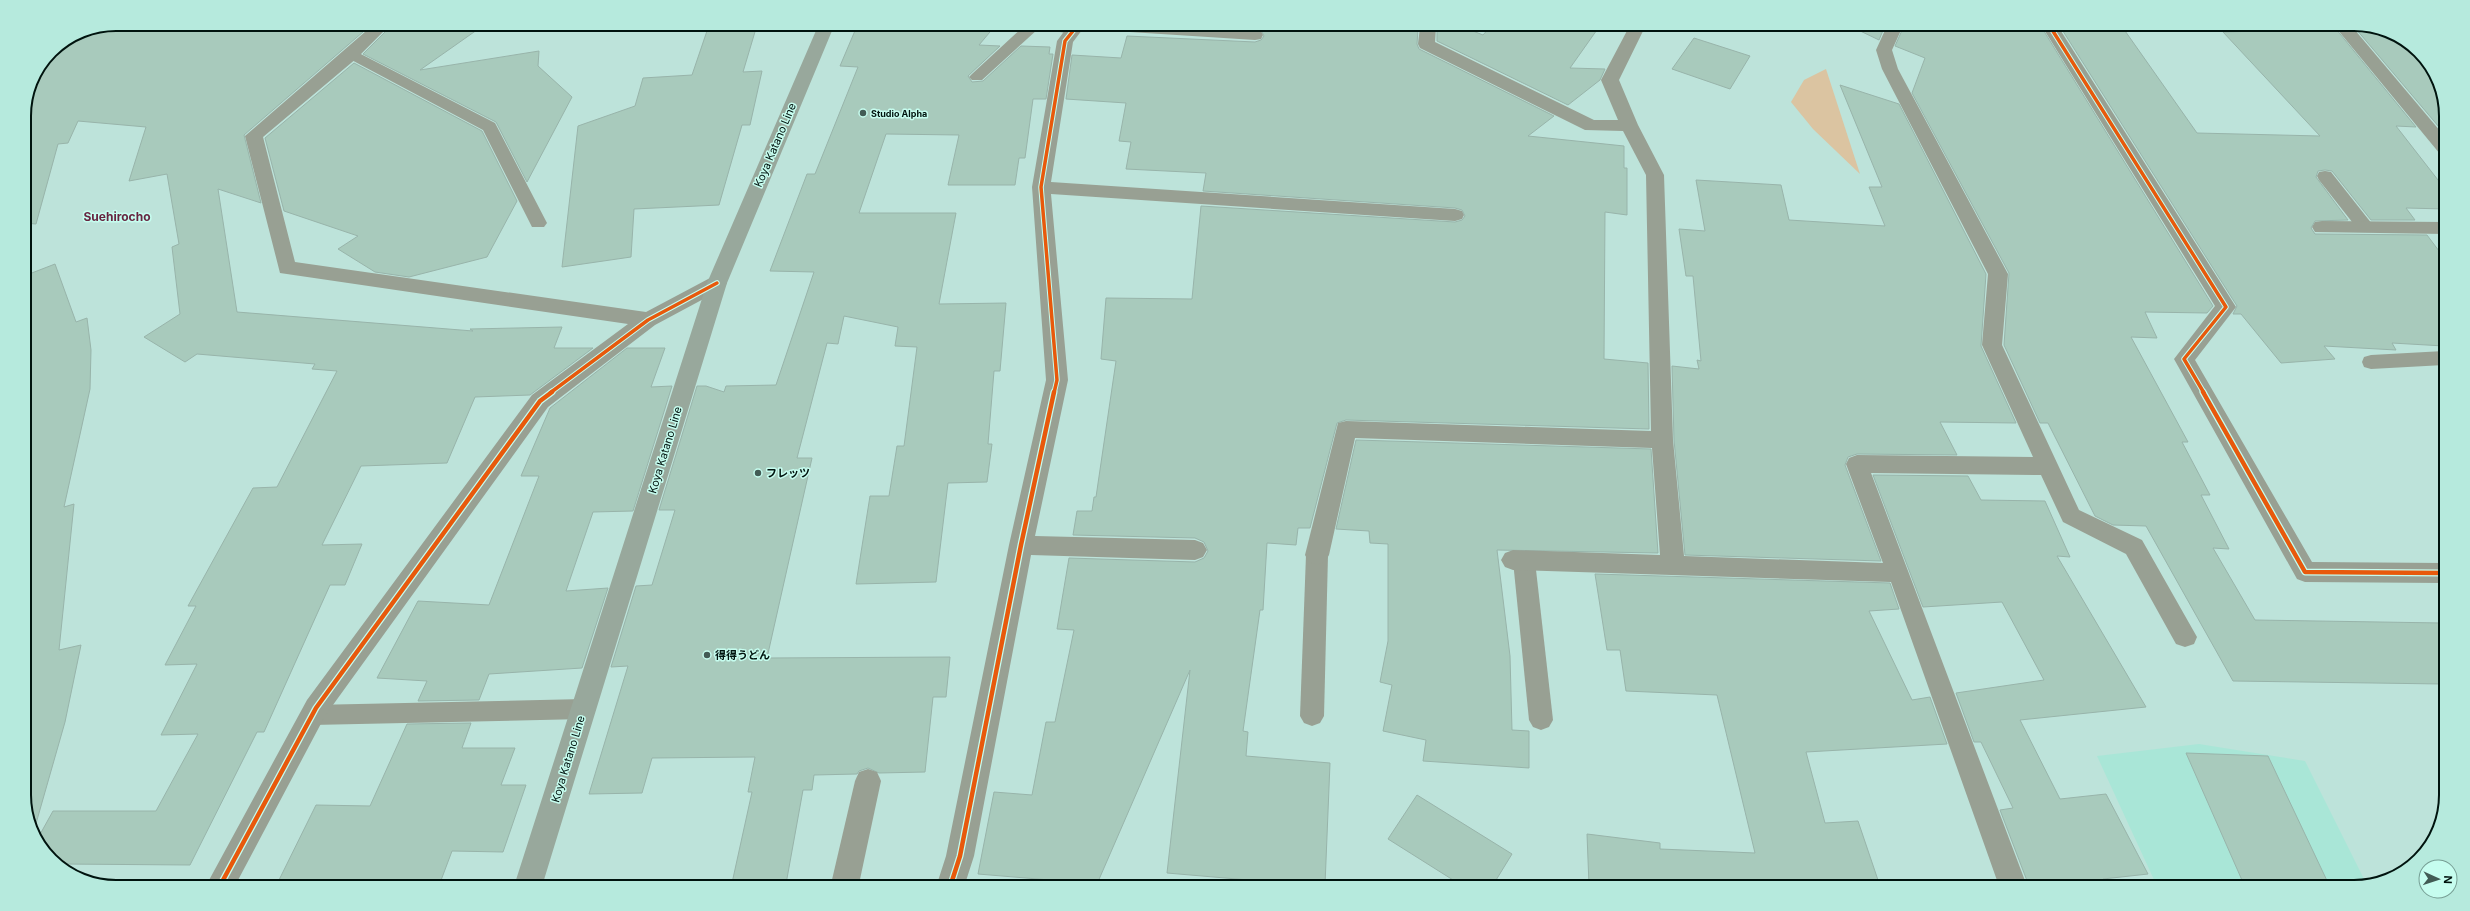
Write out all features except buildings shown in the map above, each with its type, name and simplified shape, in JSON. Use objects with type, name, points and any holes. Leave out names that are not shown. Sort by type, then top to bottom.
[{"type":"main road","name":"Koya Katano Line","points":[[530,880],[717,283],[824,31]]},
{"type":"street","points":[[376,31],[351,54],[254,136],[287,268],[648,320]]},
{"type":"street","points":[[953,880],[960,856],[1021,545],[1057,380],[1041,187],[1065,41],[1073,31]]},
{"type":"street","points":[[1192,31],[1255,35]]},
{"type":"street","points":[[1428,31],[1426,44],[1591,126],[1629,124]]},
{"type":"street","points":[[1635,31],[1610,80],[1629,124],[1655,175],[1662,440],[1673,565]]},
{"type":"street","points":[[1893,31],[1884,50],[1890,69],[1998,274],[1992,345],[2071,516],[2134,547],[2185,637]]},
{"type":"street","points":[[2053,31],[2226,307],[2184,359],[2305,572],[2439,573]]},
{"type":"street","points":[[2347,31],[2439,134]]},
{"type":"street","points":[[1041,187],[1455,215]]},
{"type":"street","points":[[2322,227],[2439,228]]},
{"type":"street","points":[[223,880],[312,715],[540,401],[648,320],[717,283]]},
{"type":"street","points":[[1317,554],[1346,430],[1662,440]]},
{"type":"street","points":[[2011,880],[1899,574],[1857,464],[2049,466]]},
{"type":"street","points":[[1021,545],[1195,550]]},
{"type":"street","points":[[1518,560],[1899,574]]},
{"type":"street","points":[[846,880],[868,781]]},
{"type":"lane","points":[[977,77],[1028,31]]},
{"type":"lane","points":[[351,54],[489,127],[538,223]]},
{"type":"lane","points":[[2325,176],[2366,228]]},
{"type":"lane","points":[[2371,362],[2439,358]]},
{"type":"lane","points":[[1312,716],[1317,554]]},
{"type":"lane","points":[[1518,560],[1541,720]]},
{"type":"lane","points":[[312,715],[584,709]]},
{"type":"shaded area","points":[[1826,69],[1860,174],[1813,129],[1791,102],[1804,80]]},
{"type":"shaded area","points":[[2199,744],[2305,761],[2364,879],[2154,880],[2097,756]]},
{"type":"cycle path","points":[[952,880],[960,856],[1021,545],[1057,380],[1041,187],[1065,41],[1073,31]]},
{"type":"cycle path","points":[[2053,31],[2226,307],[2184,359],[2305,572],[2439,573]]},
{"type":"cycle path","points":[[223,880],[316,708],[540,401],[648,320],[717,283]]},
{"type":"place","name":"Studio Alpha","points":[[863,113]]},
{"type":"place","name":"フレッツ","points":[[758,473]]},
{"type":"place","name":"得得うどん","points":[[707,655]]},
{"type":"district","name":"Suehirocho","points":[[117,216]]}]
